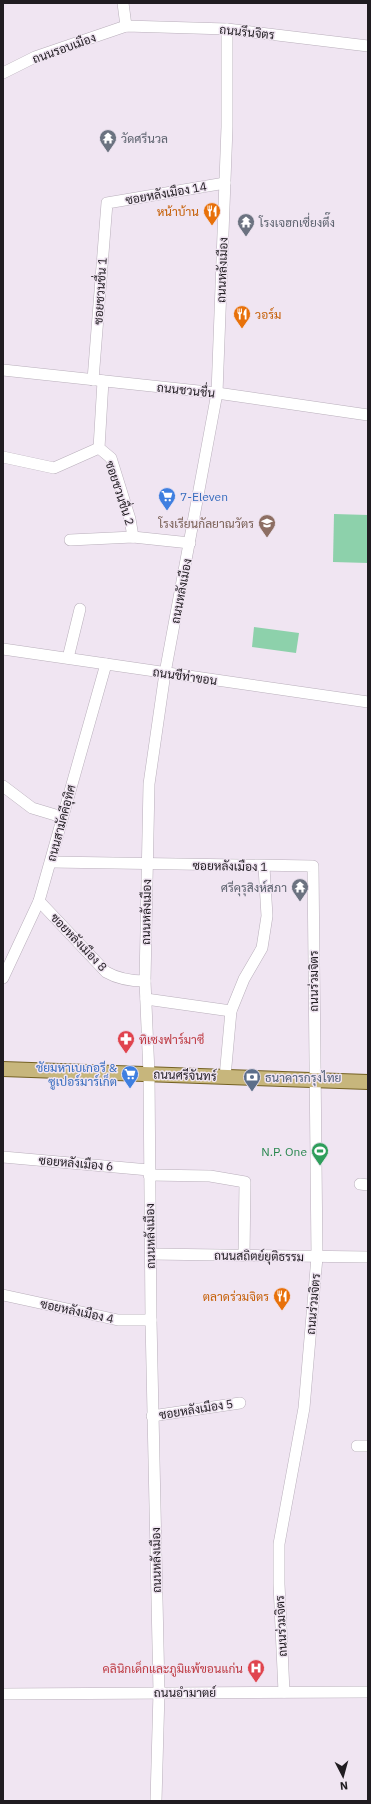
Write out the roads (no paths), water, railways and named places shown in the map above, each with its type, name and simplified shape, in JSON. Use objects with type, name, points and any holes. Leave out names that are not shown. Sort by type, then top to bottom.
[{"type":"main road","name":"ถนนศรีจันทร์","points":[[3,1069],[368,1082]]},
{"type":"street","points":[[123,3],[126,26]]},
{"type":"street","name":"ถนนรึนจิตร","points":[[126,26],[227,29],[368,46]]},
{"type":"street","name":"ถนนรอบเมือง","points":[[3,73],[35,57],[126,26]]},
{"type":"street","name":"ถนนหลังเมือง","points":[[156,1801],[159,1692],[152,1416],[149,1074],[146,1000],[148,784],[165,673],[190,543],[216,393],[225,183],[227,29]]},
{"type":"street","name":"ซอยหลังเมือง 14","points":[[107,203],[225,183]]},
{"type":"street","name":"ซอยชวนชื่น 1","points":[[98,380],[107,203]]},
{"type":"street","name":"ถนนชวนชื่น","points":[[3,370],[216,393],[368,415]]},
{"type":"street","name":"ซอยชวนชื่น 2","points":[[98,380],[99,448],[111,458],[130,520],[133,536]]},
{"type":"street","points":[[3,457],[54,468],[99,448]]},
{"type":"street","points":[[70,540],[133,536],[190,543]]},
{"type":"street","points":[[68,658],[80,609]]},
{"type":"street","name":"ถนนชีท่าขอน","points":[[3,649],[368,702]]},
{"type":"street","name":"ถนนสามัคคีอุทิศ","points":[[3,978],[39,901],[106,664]]},
{"type":"street","points":[[3,786],[32,808],[62,817]]},
{"type":"street","name":"ซอยหลังเมือง 1","points":[[51,862],[264,867],[313,866]]},
{"type":"street","name":"ถนนร่วมจิตร","points":[[284,1692],[279,1584],[279,1544],[304,1408],[317,1257],[313,866]]},
{"type":"street","points":[[225,1077],[231,1011],[244,979],[262,948],[267,916],[264,867]]},
{"type":"street","name":"ซอยหลังเมือง 8","points":[[39,901],[106,972],[116,977],[133,980],[146,980]]},
{"type":"street","points":[[146,1000],[231,1011]]},
{"type":"street","name":"ซอยหลังเมือง 6","points":[[3,1157],[149,1172],[210,1176],[245,1182],[244,1256]]},
{"type":"street","name":"ถนนสถิตย์ยุติธรรม","points":[[151,1254],[368,1257]]},
{"type":"street","name":"ซอยหลังเมือง 4","points":[[3,1295],[118,1320],[151,1320]]},
{"type":"street","name":"ซอยหลังเมือง 5","points":[[152,1416],[240,1403]]},
{"type":"street","name":"ถนนอำมาตย์","points":[[3,1694],[368,1692]]},
{"type":"place","name":"วัดศรีนวล","points":[[108,153]]},
{"type":"place","name":"หน้าบ้าน","points":[[212,226]]},
{"type":"place","name":"โรงเจฮกเซี่ยงตึ๊ง","points":[[246,237]]},
{"type":"place","name":"วอร์ม","points":[[242,329]]},
{"type":"place","name":"7-Eleven","points":[[167,511]]},
{"type":"place","name":"โรงเรียนกัลยาณวัตร","points":[[267,538]]},
{"type":"place","name":"ศรีคุรุสิงห์สภา","points":[[300,902]]},
{"type":"place","name":"ทิเซงฟาร์มาซี","points":[[126,1054]]},
{"type":"place","name":"ชัยมหาเบเกอรี & ซูเปอร์มาร์เก็ต","points":[[130,1089]]},
{"type":"place","name":"ธนาคารกรุงไทย","points":[[252,1092]]},
{"type":"place","name":"N.P. One","points":[[320,1166]]},
{"type":"place","name":"ตลาดร่วมจิตร","points":[[282,1311]]},
{"type":"place","name":"คลินิกเด็กและภูมิแพ้ขอนแก่น","points":[[256,1683]]}]
